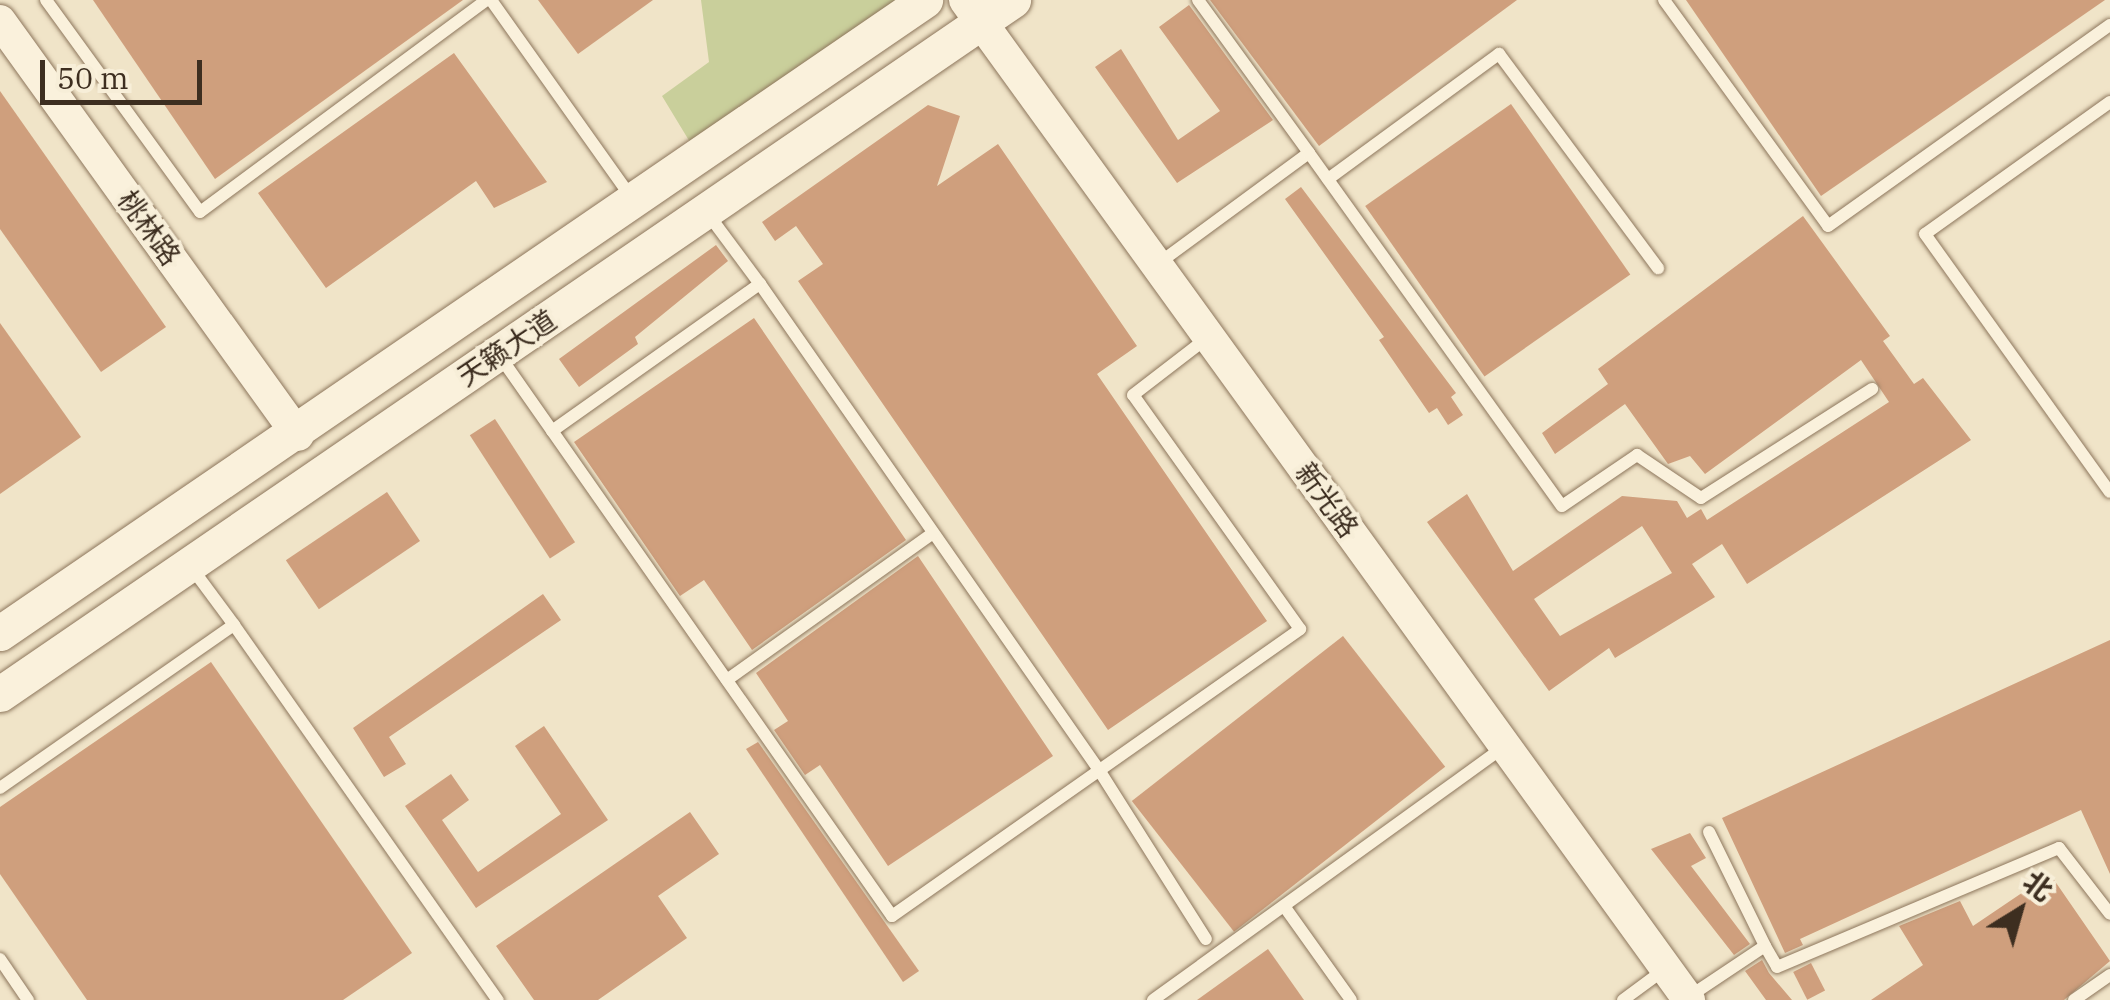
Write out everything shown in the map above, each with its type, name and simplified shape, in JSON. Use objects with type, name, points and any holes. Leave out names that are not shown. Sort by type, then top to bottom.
[{"type":"main road","name":"天籁大道","points":[[0,633],[298,435],[925,0]]},
{"type":"main road","name":"天籁大道","points":[[0,694],[708,214],[973,11],[1013,0]]},
{"type":"street","name":"新光路","points":[[973,11],[1688,999]]},
{"type":"street","name":"桃林路","points":[[0,21],[298,435]]},
{"type":"lane","points":[[46,0],[200,212],[489,0],[634,202]]},
{"type":"lane","points":[[1198,0],[1562,506],[1637,455],[1701,498],[1872,388]]},
{"type":"lane","points":[[1664,0],[1828,226],[2110,25]]},
{"type":"lane","points":[[1328,179],[1500,54],[1658,268]]},
{"type":"lane","points":[[2110,102],[1924,234],[2110,492]]},
{"type":"lane","points":[[1157,265],[1309,153]]},
{"type":"lane","points":[[708,214],[1098,770],[1206,939]]},
{"type":"lane","points":[[552,431],[760,284]]},
{"type":"lane","points":[[498,354],[892,916],[1300,629],[1132,395],[1210,337]]},
{"type":"lane","points":[[726,680],[933,533]]},
{"type":"lane","points":[[189,565],[498,1000]]},
{"type":"lane","points":[[0,788],[234,625]]},
{"type":"lane","points":[[1153,1000],[1506,746]]},
{"type":"lane","points":[[1710,832],[1777,967],[2059,848],[2110,914]]},
{"type":"lane","points":[[1284,906],[1351,1000]]},
{"type":"lane","points":[[1688,999],[1765,946]]},
{"type":"lane","points":[[0,959],[28,1000]]},
{"type":"lane","points":[[1623,1000],[1666,969]]},
{"type":"lane","points":[[2074,1000],[2110,975]]},
{"type":"green space","points":[[701,0],[925,0],[699,157],[662,96],[709,62]]},
{"type":"building","points":[[93,0],[463,0],[215,179]]},
{"type":"building","points":[[538,0],[653,0],[578,54]]},
{"type":"building","points":[[1210,0],[1517,0],[1319,146]]},
{"type":"building","points":[[1686,0],[2105,0],[1821,196]]},
{"type":"building","points":[[1189,5],[1273,120],[1177,183],[1095,67],[1121,49],[1178,140],[1220,111],[1159,27]]},
{"type":"building","points":[[454,53],[547,182],[494,208],[476,181],[326,288],[258,193]]},
{"type":"building","points":[[0,91],[166,327],[101,372],[0,229]]},
{"type":"building","points":[[1511,104],[1630,274],[1484,376],[1365,206]]},
{"type":"building","points":[[928,105],[960,116],[937,186],[998,144],[1137,346],[1097,374],[1267,621],[1108,730],[798,281],[823,264],[796,226],[775,241],[762,222]]},
{"type":"building","points":[[1301,187],[1456,393],[1451,397],[1463,415],[1448,425],[1437,408],[1429,413],[1379,340],[1384,337],[1285,199]]},
{"type":"building","points":[[1803,216],[1890,336],[1883,341],[1914,384],[1923,378],[1971,440],[1747,584],[1722,544],[1692,564],[1715,597],[1615,658],[1609,648],[1549,691],[1427,522],[1467,494],[1513,571],[1622,496],[1677,501],[1687,518],[1701,509],[1707,520],[1889,402],[1861,360],[1705,474],[1690,456],[1668,464],[1625,404],[1555,454],[1542,433],[1608,384],[1598,369]],"holes":[[[1642,526],[1672,573],[1560,636],[1534,599]]]},
{"type":"building","points":[[716,245],[728,261],[635,337],[638,344],[579,387],[559,359]]},
{"type":"building","points":[[754,318],[906,540],[752,650],[704,580],[680,596],[574,442]]},
{"type":"building","points":[[0,323],[81,437],[0,494]]},
{"type":"building","points":[[495,419],[575,542],[550,559],[470,435]]},
{"type":"building","points":[[387,492],[420,541],[319,609],[286,560]]},
{"type":"building","points":[[918,556],[1053,756],[888,866],[820,765],[805,775],[774,730],[788,721],[756,673]]},
{"type":"building","points":[[543,594],[561,620],[389,737],[406,764],[384,777],[353,728]]},
{"type":"building","points":[[1343,636],[1445,767],[1234,932],[1132,801]]},
{"type":"building","points":[[2110,640],[2110,874],[2081,810],[1800,939],[1803,945],[1785,953],[1722,818]]},
{"type":"building","points":[[211,662],[412,953],[343,1000],[87,1000],[0,874],[0,807]]},
{"type":"building","points":[[544,726],[608,820],[476,908],[405,806],[451,774],[469,800],[442,820],[478,872],[561,814],[515,746]]},
{"type":"building","points":[[758,742],[919,971],[903,982],[746,749]]},
{"type":"building","points":[[690,812],[719,854],[658,896],[687,938],[598,1000],[534,1000],[496,946]]},
{"type":"building","points":[[1690,833],[1706,858],[1691,866],[1750,944],[1734,955],[1651,849]]},
{"type":"building","points":[[2050,874],[2110,961],[2064,1000],[1871,1000],[1923,965],[1899,926],[1960,901],[1973,926]]},
{"type":"building","points":[[1268,949],[1304,1000],[1197,1000]]},
{"type":"building","points":[[1762,960],[1792,1000],[1766,1000],[1745,971]]},
{"type":"building","points":[[1811,963],[1825,991],[1807,1000],[1793,972]]}]
